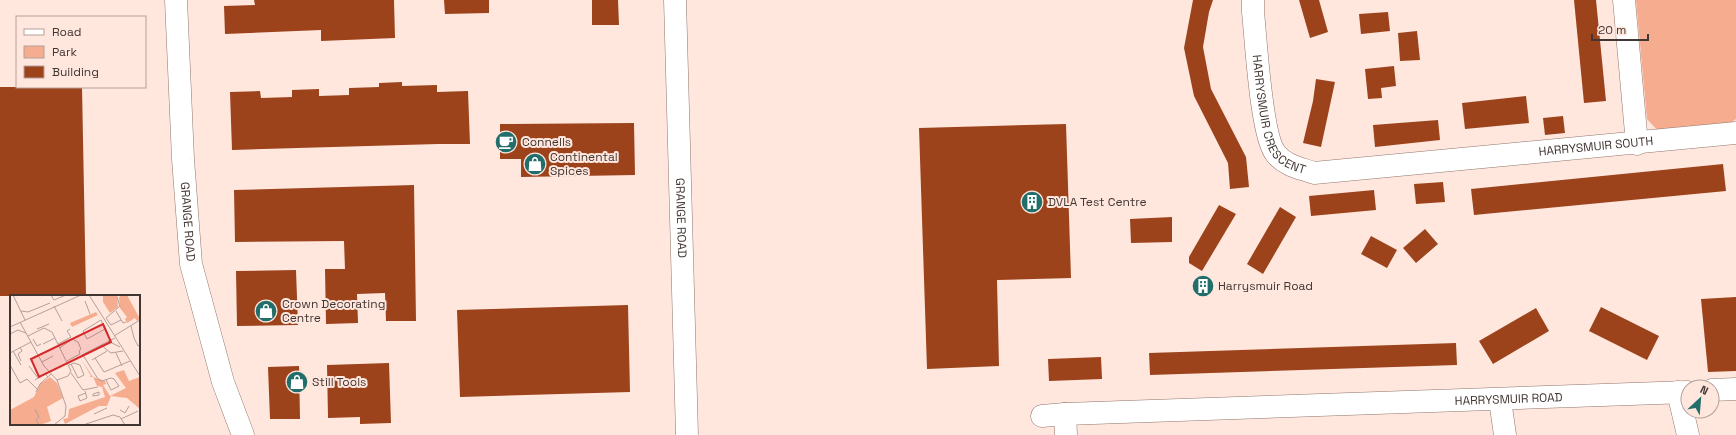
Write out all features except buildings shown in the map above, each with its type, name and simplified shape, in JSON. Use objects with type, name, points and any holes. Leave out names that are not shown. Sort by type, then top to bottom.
[{"type":"street","name":"GRANGE ROAD","points":[[176,0],[183,159],[191,264],[223,382],[243,435]]},
{"type":"street","name":"GRANGE ROAD","points":[[675,0],[687,435]]},
{"type":"street","name":"HARRYSMUIR CRESCENT","points":[[1253,0],[1265,124],[1275,153],[1286,164],[1314,173],[1455,159]]},
{"type":"street","points":[[1624,0],[1637,144]]},
{"type":"street","name":"HARRYSMUIR SOUTH","points":[[1455,159],[1637,144],[1736,133]]},
{"type":"street","points":[[1720,390],[1736,389]]},
{"type":"street","name":"HARRYSMUIR ROAD","points":[[1042,416],[1065,425],[1284,406],[1500,400],[1680,392]]},
{"type":"street","points":[[1500,400],[1505,435]]},
{"type":"street","points":[[1686,419],[1688,435]]},
{"type":"green space","points":[[1636,0],[1736,0],[1736,119],[1728,125],[1657,130],[1647,119]]},
{"type":"place","name":"Connells","points":[[506,142]]},
{"type":"place","name":"Continental Spices","points":[[535,164]]},
{"type":"place","name":"DVLA Test Centre","points":[[1032,202]]},
{"type":"place","name":"Harrysmuir Road","points":[[1203,286]]},
{"type":"place","name":"Crown Decorating Centre","points":[[266,311]]},
{"type":"place","name":"Still Tools","points":[[297,382]]}]
